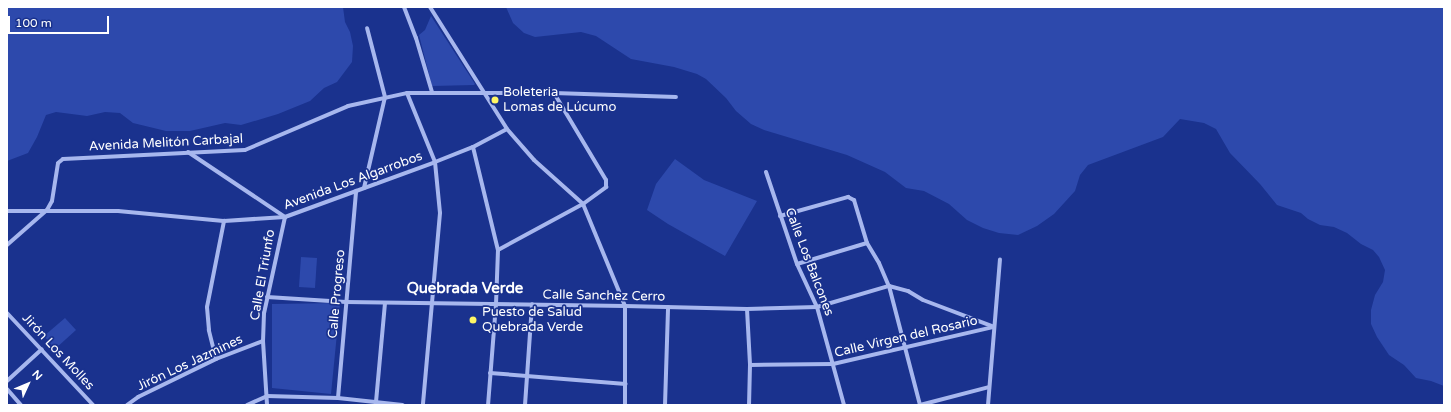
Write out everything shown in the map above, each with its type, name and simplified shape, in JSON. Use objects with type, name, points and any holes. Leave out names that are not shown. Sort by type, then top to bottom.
[{"type":"street","points":[[404,7],[416,38],[432,92]]},
{"type":"street","points":[[430,7],[507,129],[534,160],[583,204],[625,306],[625,405]]},
{"type":"street","points":[[364,188],[385,97],[367,28]]},
{"type":"street","points":[[407,93],[435,162],[440,213],[423,405]]},
{"type":"street","name":"Avenida Melitón Carbajal","points":[[47,210],[52,201],[58,163],[60,160],[245,150],[348,106],[407,93],[554,93],[676,97]]},
{"type":"street","points":[[498,250],[583,204],[606,187],[606,180],[554,93]]},
{"type":"street","name":"Avenida Los Algarrobos","points":[[7,211],[118,211],[224,221],[284,217],[435,162],[473,147],[507,129]]},
{"type":"street","points":[[473,147],[498,250],[496,304],[488,405]]},
{"type":"street","name":"Calle El Triunfo","points":[[188,152],[284,217],[268,297],[263,341],[267,405]]},
{"type":"street","name":"Calle Los Balcones","points":[[766,172],[797,264],[818,307],[844,405]]},
{"type":"street","name":"Calle Progreso","points":[[338,398],[356,192]]},
{"type":"street","points":[[780,216],[848,198],[854,200],[867,243],[879,263],[889,286],[920,405],[989,387]]},
{"type":"street","points":[[7,245],[47,210]]},
{"type":"street","points":[[216,359],[208,330],[207,307],[224,221]]},
{"type":"street","points":[[797,264],[867,243]]},
{"type":"street","points":[[988,405],[1000,259]]},
{"type":"street","points":[[889,286],[908,292],[923,300],[994,327]]},
{"type":"street","name":"Calle Sanchez Cerro","points":[[268,297],[346,302],[432,302],[747,309],[818,307],[889,286]]},
{"type":"street","points":[[376,402],[385,302]]},
{"type":"street","points":[[525,405],[532,304]]},
{"type":"street","points":[[665,405],[668,307]]},
{"type":"street","points":[[747,309],[750,365],[749,405]]},
{"type":"street","name":"Jirón Los Molles","points":[[7,313],[93,405]]},
{"type":"street","name":"Calle Virgen del Rosario","points":[[750,365],[833,364],[994,327]]},
{"type":"street","name":"Jirón Los Jazmines","points":[[127,405],[138,397],[216,359],[263,341]]},
{"type":"street","points":[[7,381],[42,349]]},
{"type":"street","points":[[490,373],[626,384]]},
{"type":"street","points":[[7,389],[21,405]]},
{"type":"street","points":[[247,405],[267,396],[338,398],[403,405]]},
{"type":"shaded area","points":[[7,7],[343,7],[345,22],[350,32],[353,46],[352,62],[337,82],[324,88],[310,101],[278,114],[241,125],[225,123],[190,131],[166,131],[133,123],[120,113],[105,112],[87,116],[56,112],[46,115],[37,137],[28,153],[7,161]]},
{"type":"shaded area","points":[[506,7],[1444,7],[1444,386],[1431,381],[1416,378],[1404,365],[1389,355],[1377,337],[1371,324],[1371,310],[1375,295],[1383,282],[1385,270],[1379,257],[1373,250],[1361,244],[1347,233],[1334,227],[1320,225],[1308,219],[1301,213],[1277,205],[1260,184],[1230,153],[1216,129],[1204,123],[1180,119],[1163,137],[1088,165],[1080,175],[1075,191],[1054,214],[1037,226],[1018,235],[999,233],[983,228],[967,220],[949,204],[924,191],[906,188],[885,172],[847,155],[764,130],[751,124],[736,111],[726,98],[706,79],[697,74],[674,67],[631,59],[596,36],[581,32],[535,37],[524,33],[513,23]]},
{"type":"shaded area","points":[[431,16],[475,84],[474,85],[432,86],[419,35],[425,30]]},
{"type":"shaded area","points":[[675,159],[704,180],[757,201],[725,256],[668,224],[647,210],[656,184]]},
{"type":"shaded area","points":[[301,257],[317,258],[315,288],[299,287]]},
{"type":"shaded area","points":[[340,303],[331,394],[272,388],[272,304]]},
{"type":"shaded area","points":[[65,318],[76,330],[55,349],[44,336]]},
{"type":"place","name":"Boleteria Lomas de Lúcumo","points":[[495,100]]},
{"type":"place","name":"Puesto de Salud Quebrada Verde","points":[[473,320]]},
{"type":"district","name":"Quebrada Verde","points":[[465,289]]}]
